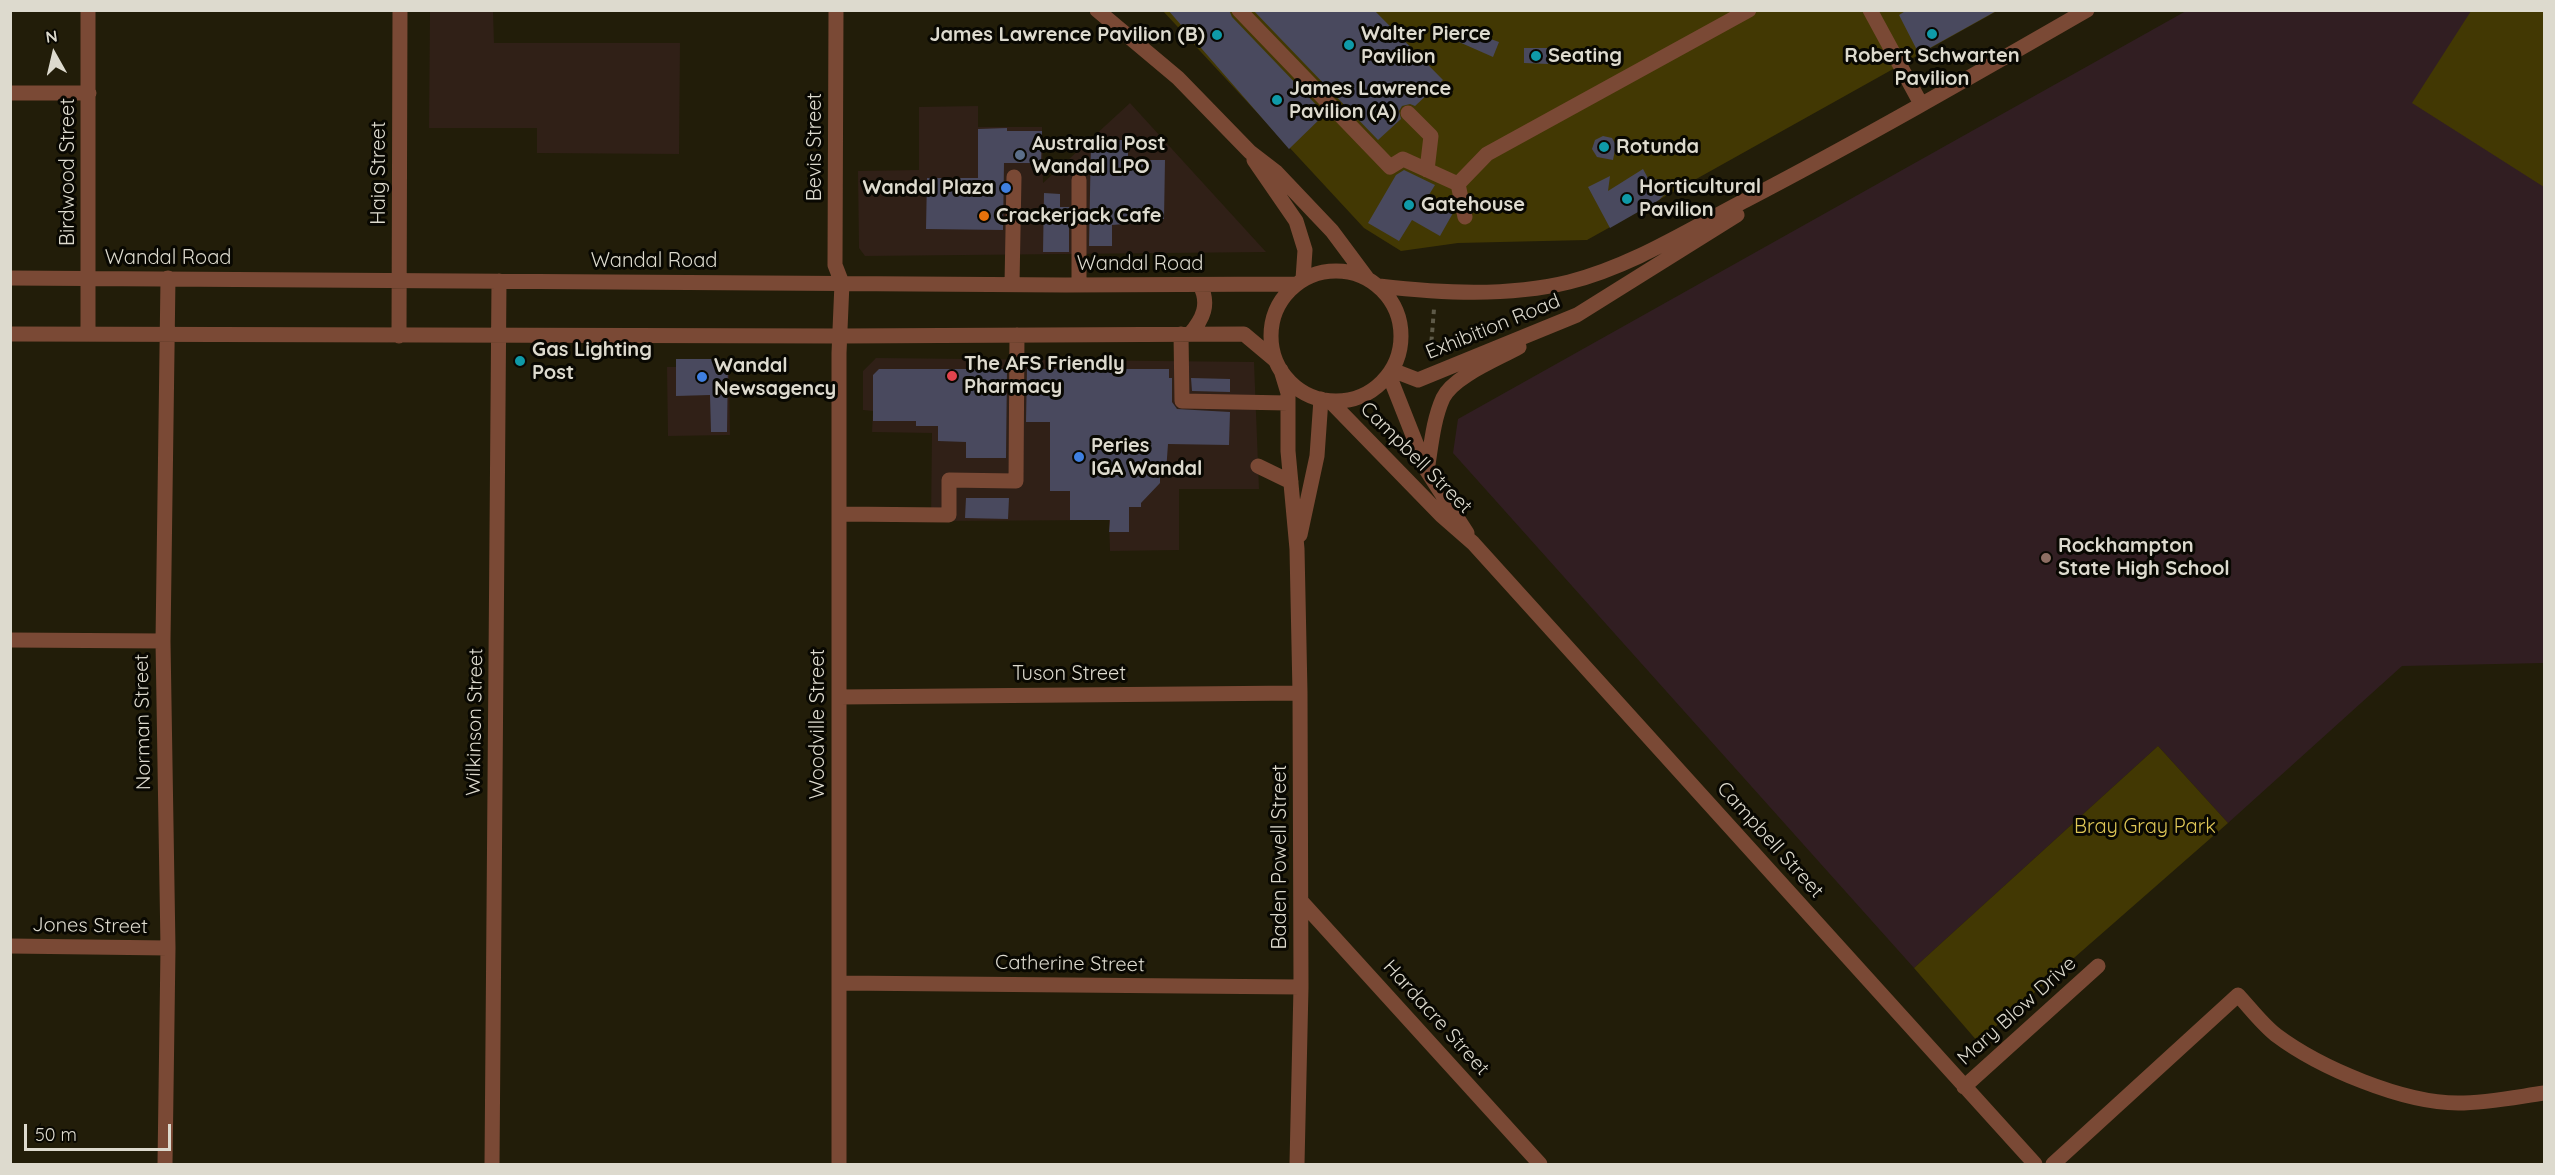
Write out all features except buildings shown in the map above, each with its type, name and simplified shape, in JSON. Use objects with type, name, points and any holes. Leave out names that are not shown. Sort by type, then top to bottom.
[{"type":"street","name":"Birdwood Street","points":[[88,10],[88,334]]},
{"type":"street","name":"Haig Street","points":[[399,336],[401,279],[400,10]]},
{"type":"street","name":"Bevis Street","points":[[836,10],[835,265],[842,283]]},
{"type":"street","points":[[10,334],[841,336],[1244,334],[1278,365],[1292,383],[1305,393],[1326,400],[1352,399],[1372,390],[1390,373],[1400,353],[1402,335],[1399,316],[1391,300],[1373,282],[1332,231],[1276,171],[1250,152],[1178,78],[1097,10]]},
{"type":"street","points":[[1239,10],[1390,167],[1403,159],[1458,184]]},
{"type":"street","points":[[1458,184],[1487,154],[1749,10]]},
{"type":"street","points":[[1870,10],[1922,104]]},
{"type":"street","name":"Exhibition Road","points":[[1373,282],[1434,292],[1509,290],[1567,282],[1617,267],[1836,153],[2087,10]]},
{"type":"street","points":[[10,93],[89,93]]},
{"type":"street","points":[[1408,113],[1431,136],[1427,170]]},
{"type":"street","points":[[1250,152],[1296,221],[1305,250],[1300,282]]},
{"type":"street","name":"Exhibition Road","points":[[1427,471],[1433,436],[1444,397],[1461,379],[1577,315],[1836,153]]},
{"type":"street","points":[[1012,284],[1014,177]]},
{"type":"street","points":[[1079,180],[1079,285]]},
{"type":"street","points":[[1458,184],[1464,217]]},
{"type":"street","points":[[1278,365],[1271,343],[1271,327],[1276,310],[1285,296],[1300,282],[1320,273],[1336,271],[1352,272],[1373,282]]},
{"type":"street","name":"Wandal Road","points":[[10,278],[1079,285],[1300,282]]},
{"type":"street","name":"Norman Street","points":[[165,1164],[168,948],[163,641],[168,278]]},
{"type":"street","name":"Wilkinson Street","points":[[492,1164],[499,281]]},
{"type":"street","name":"Woodville Street","points":[[839,1164],[839,353],[842,283]]},
{"type":"street","points":[[1200,285],[1206,300],[1204,315],[1185,334],[1182,401],[1288,403]]},
{"type":"street","name":"Exhibition Road","points":[[1390,373],[1418,380],[1577,315]]},
{"type":"street","points":[[839,514],[949,515],[949,480],[1016,481],[1017,335]]},
{"type":"street","name":"Baden Powell Street","points":[[1278,365],[1288,393],[1291,482],[1297,549],[1301,901],[1297,1164]]},
{"type":"street","name":"Campbell Street","points":[[1390,373],[1427,471],[1454,509],[1473,543]]},
{"type":"street","name":"Baden Powell Street","points":[[1297,549],[1317,456],[1326,400]]},
{"type":"street","name":"Campbell Street","points":[[1326,400],[1473,543],[2035,1164]]},
{"type":"street","points":[[1258,466],[1291,482]]},
{"type":"street","points":[[10,640],[163,641]]},
{"type":"street","name":"Tuson Street","points":[[839,697],[1300,693]]},
{"type":"street","name":"Hardacre Street","points":[[1301,901],[1540,1164]]},
{"type":"street","name":"Jones Street","points":[[10,946],[168,948]]},
{"type":"street","name":"Mary Blow Drive","points":[[1964,1087],[2098,966]]},
{"type":"street","name":"Catherine Street","points":[[839,982],[1300,987]]},
{"type":"street","points":[[2053,1164],[2238,995],[2274,1033],[2296,1048],[2317,1060],[2399,1095],[2458,1103],[2544,1093]]},
{"type":"path","points":[[1430,363],[1434,309]]},
{"type":"shaded area","points":[[430,11],[493,11],[494,43],[680,43],[679,154],[537,153],[537,128],[429,128]]},
{"type":"shaded area","name":"Rockhampton State High School","points":[[2186,11],[2544,11],[2544,663],[2402,666],[2228,823],[2158,746],[1914,968],[1453,453],[1458,419]]},
{"type":"shaded area","points":[[1130,103],[1266,252],[865,256],[859,248],[858,171],[919,170],[919,107],[978,106],[978,127],[1042,127],[1043,183]]},
{"type":"shaded area","points":[[876,358],[1254,362],[1259,489],[1179,489],[1179,550],[1110,551],[1109,520],[931,521],[932,433],[872,432],[873,411],[863,410],[863,371]]},
{"type":"shaded area","points":[[667,367],[729,367],[730,435],[668,436]]},
{"type":"green space","points":[[1163,11],[1997,11],[1587,240],[1458,243],[1401,251],[1364,228]]},
{"type":"green space","points":[[2471,11],[2544,11],[2544,187],[2412,103]]},
{"type":"green space","name":"Bray Gray Park","points":[[2158,746],[2228,823],[1978,1042],[1914,968]]},
{"type":"place","name":"Robert Schwarten Pavilion","points":[[1932,34]]},
{"type":"place","name":"James Lawrence Pavilion (B)","points":[[1217,35]]},
{"type":"place","name":"Walter Pierce Pavilion","points":[[1349,45]]},
{"type":"place","name":"Seating","points":[[1536,56]]},
{"type":"place","name":"James Lawrence Pavilion (A)","points":[[1277,100]]},
{"type":"place","name":"Rotunda","points":[[1604,147]]},
{"type":"place","name":"Australia Post Wandal LPO","points":[[1020,155]]},
{"type":"place","name":"Wandal Plaza","points":[[1006,188]]},
{"type":"place","name":"Horticultural Pavilion","points":[[1627,199]]},
{"type":"place","name":"Gatehouse","points":[[1409,205]]},
{"type":"place","name":"Crackerjack Cafe","points":[[984,216]]},
{"type":"place","name":"Gas Lighting Post","points":[[520,361]]},
{"type":"place","name":"The AFS Friendly Pharmacy","points":[[952,376]]},
{"type":"place","name":"Wandal Newsagency","points":[[702,377]]},
{"type":"place","name":"Peries IGA Wandal","points":[[1079,457]]},
{"type":"place","name":"Rockhampton State High School","points":[[2046,558]]}]
